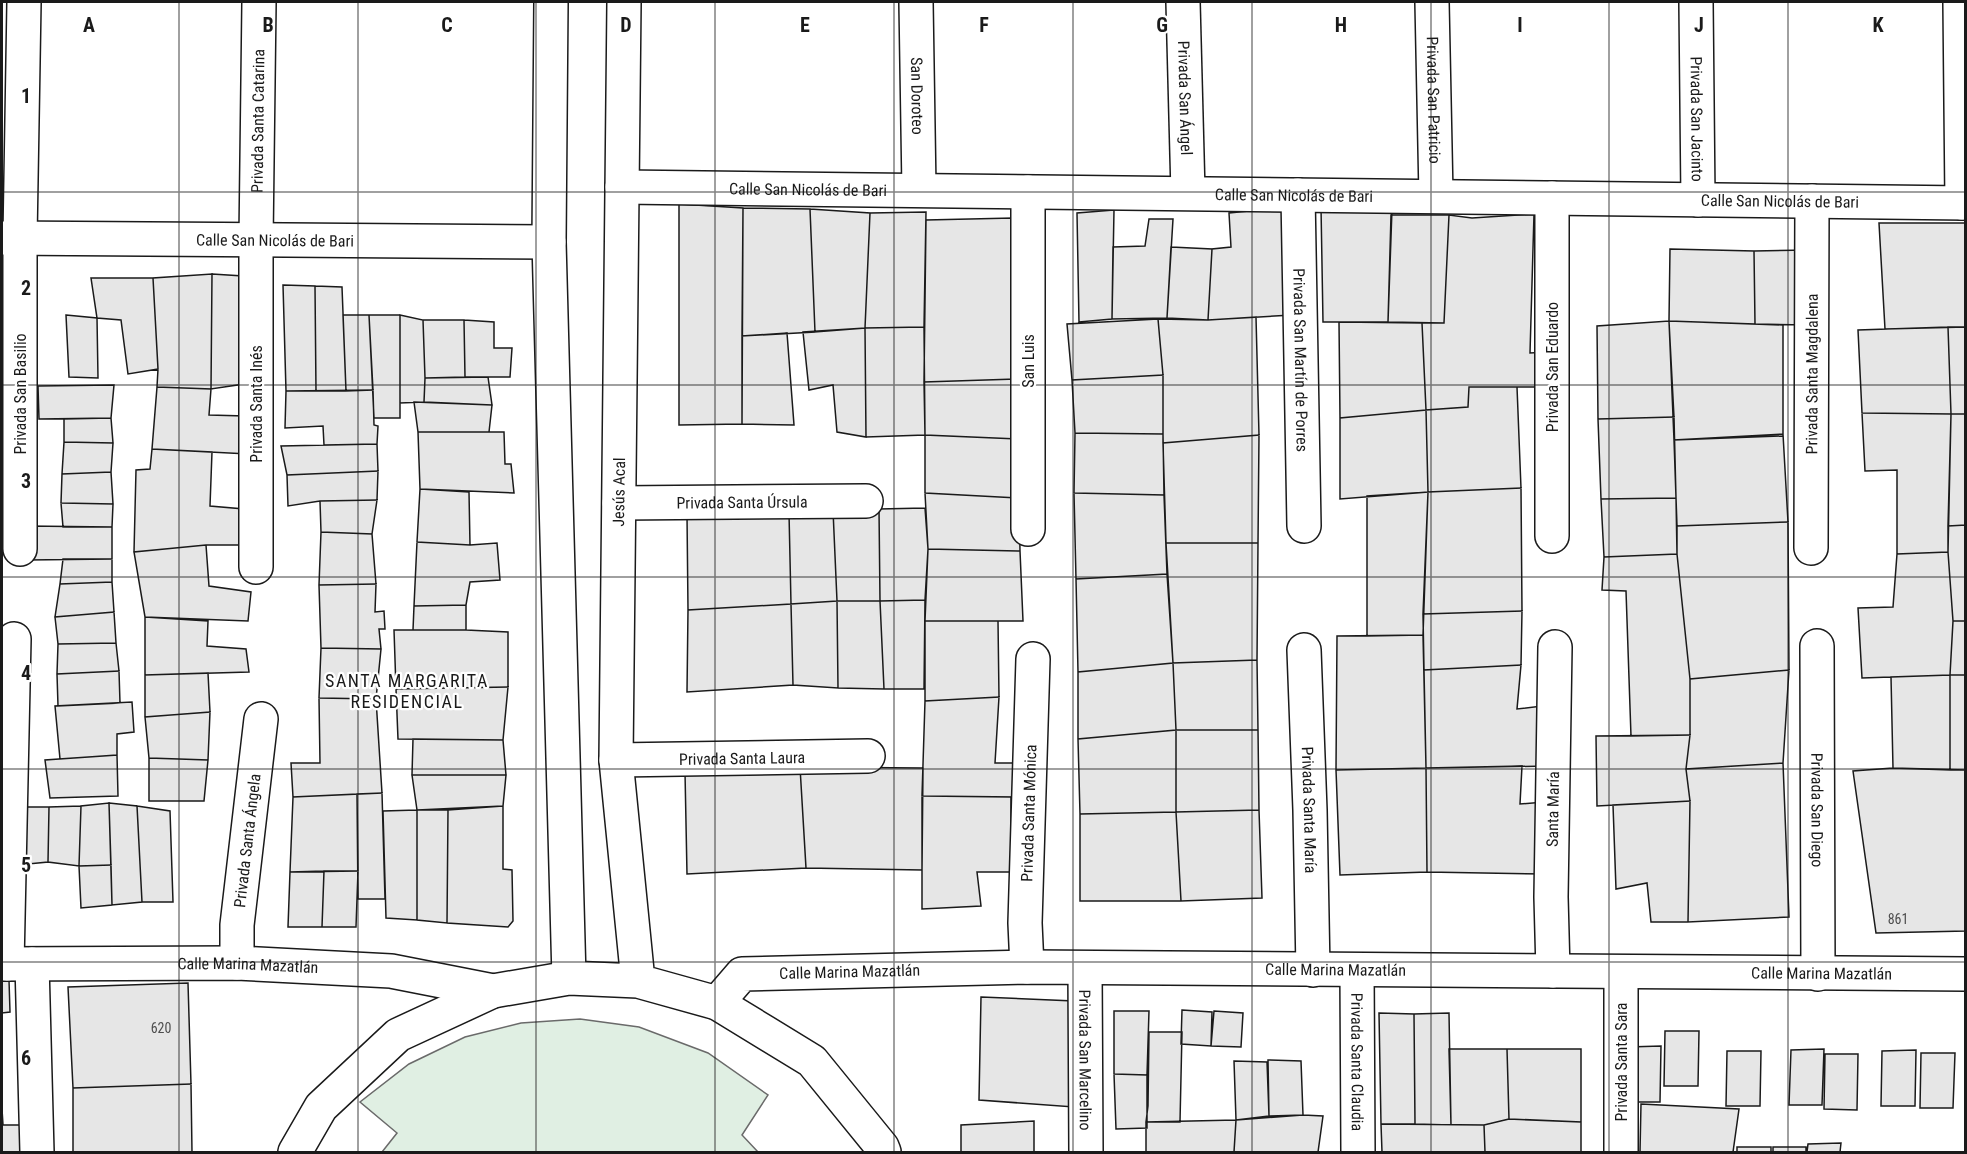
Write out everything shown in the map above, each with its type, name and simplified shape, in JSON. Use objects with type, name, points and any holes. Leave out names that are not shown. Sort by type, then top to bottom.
[{"type":"street","name":"Privada San Basilio","points":[[20,549],[11,238],[24,2]]},
{"type":"street","name":"Privada Santa Catarina","points":[[256,240],[259,2]]},
{"type":"street","points":[[551,2],[549,242],[568,978]]},
{"type":"street","name":"Jesús Acal","points":[[624,2],[616,760],[638,981]]},
{"type":"street","name":"San Doroteo","points":[[916,2],[919,190]]},
{"type":"street","name":"Privada San Ángel","points":[[1183,2],[1188,193]]},
{"type":"street","name":"Privada San Patricio","points":[[1432,2],[1436,196]]},
{"type":"street","name":"Privada San Jacinto","points":[[1696,2],[1698,200]]},
{"type":"street","points":[[1960,2],[1964,203]]},
{"type":"street","name":"Calle San Nicolás de Bari","points":[[621,187],[1964,203]]},
{"type":"street","name":"San Luis","points":[[1028,192],[1028,529]]},
{"type":"street","name":"Privada San Martín de Porres","points":[[1298,195],[1304,526]]},
{"type":"street","name":"Privada San Eduardo","points":[[1552,198],[1552,536]]},
{"type":"street","name":"Privada Santa Magdalena","points":[[1811,548],[1812,201]]},
{"type":"street","name":"Calle San Nicolás de Bari","points":[[11,238],[549,242]]},
{"type":"street","name":"Privada Santa Inés","points":[[256,240],[256,567]]},
{"type":"street","name":"Privada Santa Úrsula","points":[[619,503],[866,501]]},
{"type":"street","points":[[14,639],[14,964],[37,1152]]},
{"type":"street","name":"Privada San Diego","points":[[1817,646],[1818,974]]},
{"type":"street","name":"Santa María","points":[[1553,971],[1551,897],[1555,647]]},
{"type":"street","name":"Privada Santa María","points":[[1304,650],[1313,970]]},
{"type":"street","name":"Privada Santa Mónica","points":[[1027,967],[1025,923],[1033,659]]},
{"type":"street","name":"Privada Santa Ángela","points":[[237,963],[237,924],[261,719]]},
{"type":"street","name":"Privada Santa Laura","points":[[616,760],[868,756]]},
{"type":"street","name":"Calle Marina Mazatlán","points":[[14,964],[237,963],[391,970],[493,991]]},
{"type":"street","name":"Calle Marina Mazatlán","points":[[717,1003],[742,974],[1027,967],[1965,974]]},
{"type":"street","name":"Privada San Marcelino","points":[[1085,968],[1086,1152]]},
{"type":"street","name":"Privada Santa Claudia","points":[[1357,970],[1358,1152]]},
{"type":"street","name":"Privada Santa Sara","points":[[1621,972],[1621,1152]]},
{"type":"street","points":[[295,1152],[321,1107],[398,1035],[493,991],[568,978],[638,981],[717,1003],[812,1061],[884,1152]]},
{"type":"green space","points":[[580,1019],[639,1027],[708,1053],[768,1095],[742,1135],[758,1152],[382,1152],[397,1133],[360,1102],[409,1064],[465,1037],[521,1023]]},
{"type":"building","points":[[679,204],[743,208],[742,424],[679,425]]},
{"type":"building","points":[[1288,207],[1292,315],[1208,320],[1212,249],[1231,247],[1229,213]]},
{"type":"building","points":[[1321,207],[1392,209],[1388,322],[1323,322]]},
{"type":"building","points":[[743,208],[810,209],[815,332],[742,336]]},
{"type":"building","points":[[810,209],[870,213],[865,328],[815,332]]},
{"type":"building","points":[[1114,210],[1112,319],[1079,322],[1077,213]]},
{"type":"building","points":[[926,212],[924,327],[865,328],[870,213]]},
{"type":"building","points":[[1534,214],[1530,353],[1547,352],[1546,387],[1469,387],[1468,407],[1426,410],[1422,323],[1444,323],[1449,215],[1472,218]]},
{"type":"building","points":[[1391,215],[1449,215],[1444,323],[1388,322]]},
{"type":"building","points":[[1013,218],[1016,379],[924,382],[926,220]]},
{"type":"building","points":[[1149,219],[1173,219],[1167,318],[1112,319],[1113,247],[1145,246]]},
{"type":"building","points":[[1879,223],[1966,223],[1966,327],[1885,329]]},
{"type":"building","points":[[1171,247],[1212,249],[1208,320],[1167,318]]},
{"type":"building","points":[[1670,249],[1754,251],[1755,324],[1669,321]]},
{"type":"building","points":[[1809,250],[1807,325],[1755,324],[1754,251]]},
{"type":"building","points":[[212,274],[211,389],[157,387],[153,278]]},
{"type":"building","points":[[212,274],[243,276],[244,384],[211,389]]},
{"type":"building","points":[[91,278],[153,278],[158,369],[128,374],[121,320],[97,318]]},
{"type":"building","points":[[283,285],[315,286],[316,391],[286,391]]},
{"type":"building","points":[[315,286],[342,287],[346,391],[316,391]]},
{"type":"building","points":[[66,315],[97,318],[98,378],[69,377]]},
{"type":"building","points":[[343,315],[369,315],[373,390],[346,391]]},
{"type":"building","points":[[369,315],[400,315],[400,418],[374,418]]},
{"type":"building","points":[[400,315],[423,320],[424,402],[400,403]]},
{"type":"building","points":[[1256,317],[1259,435],[1163,443],[1163,375],[1158,319],[1208,320]]},
{"type":"building","points":[[1158,319],[1163,375],[1072,380],[1067,324]]},
{"type":"building","points":[[423,320],[464,320],[465,377],[425,378]]},
{"type":"building","points":[[464,320],[494,322],[494,348],[512,348],[510,377],[465,377]]},
{"type":"building","points":[[1669,321],[1674,417],[1598,419],[1597,326]]},
{"type":"building","points":[[1669,321],[1783,325],[1783,436],[1674,440]]},
{"type":"building","points":[[1339,322],[1422,323],[1426,410],[1340,418]]},
{"type":"building","points":[[924,327],[925,435],[866,437],[865,328]]},
{"type":"building","points":[[1948,327],[1966,327],[1966,414],[1951,414]]},
{"type":"building","points":[[1948,327],[1951,414],[1862,413],[1858,330]]},
{"type":"building","points":[[865,328],[866,437],[837,432],[833,385],[809,390],[803,332]]},
{"type":"building","points":[[787,333],[794,425],[742,424],[742,336]]},
{"type":"building","points":[[1163,375],[1163,434],[1075,433],[1072,380]]},
{"type":"building","points":[[488,377],[492,405],[424,402],[425,378]]},
{"type":"building","points":[[1016,379],[1019,439],[925,435],[924,382]]},
{"type":"building","points":[[114,385],[111,418],[39,419],[38,386]]},
{"type":"building","points":[[157,387],[211,389],[209,415],[245,416],[248,454],[152,449]]},
{"type":"building","points":[[1469,387],[1517,387],[1521,488],[1428,492],[1426,410],[1468,407]]},
{"type":"building","points":[[373,390],[374,425],[378,426],[377,444],[324,445],[323,426],[285,428],[286,391]]},
{"type":"building","points":[[414,402],[492,405],[489,432],[418,432]]},
{"type":"building","points":[[1426,410],[1428,492],[1340,499],[1340,418]]},
{"type":"building","points":[[1862,413],[1951,414],[1948,552],[1897,554],[1897,470],[1865,471]]},
{"type":"building","points":[[1951,414],[1966,414],[1966,525],[1948,526]]},
{"type":"building","points":[[1674,417],[1676,498],[1601,499],[1598,419]]},
{"type":"building","points":[[111,418],[113,443],[64,442],[64,419]]},
{"type":"building","points":[[418,432],[504,432],[505,464],[511,464],[514,493],[420,489]]},
{"type":"building","points":[[1075,433],[1163,434],[1164,495],[1074,493]]},
{"type":"building","points":[[1783,434],[1788,522],[1677,526],[1674,440]]},
{"type":"building","points":[[925,435],[1019,439],[1019,498],[925,493]]},
{"type":"building","points":[[1259,435],[1258,543],[1166,543],[1163,443]]},
{"type":"building","points":[[64,442],[113,443],[111,472],[62,474]]},
{"type":"building","points":[[377,444],[378,471],[287,475],[281,446]]},
{"type":"building","points":[[152,449],[212,452],[210,506],[244,509],[244,545],[206,545],[134,552],[136,470],[150,469]]},
{"type":"building","points":[[378,471],[377,500],[320,501],[288,506],[287,475]]},
{"type":"building","points":[[111,472],[113,504],[61,503],[62,474]]},
{"type":"building","points":[[1521,488],[1522,611],[1423,614],[1428,492]]},
{"type":"building","points":[[420,489],[469,492],[470,545],[417,542]]},
{"type":"building","points":[[1428,492],[1423,635],[1367,636],[1367,496]]},
{"type":"building","points":[[925,493],[1019,498],[1020,551],[928,549]]},
{"type":"building","points":[[1074,493],[1164,495],[1167,574],[1076,579]]},
{"type":"building","points":[[1676,498],[1677,554],[1604,557],[1601,499]]},
{"type":"building","points":[[377,500],[372,534],[321,532],[320,501]]},
{"type":"building","points":[[61,503],[113,504],[112,527],[63,527]]},
{"type":"building","points":[[925,508],[928,549],[925,600],[880,601],[879,509]]},
{"type":"building","points":[[879,509],[880,601],[837,601],[833,510]]},
{"type":"building","points":[[833,510],[837,601],[791,604],[789,513]]},
{"type":"building","points":[[789,513],[791,604],[688,610],[687,515]]},
{"type":"building","points":[[1788,522],[1789,670],[1690,679],[1677,554],[1677,526]]},
{"type":"building","points":[[1966,525],[1966,621],[1953,621],[1948,526]]},
{"type":"building","points":[[26,526],[112,527],[112,559],[27,560]]},
{"type":"building","points":[[321,532],[372,534],[376,584],[319,585]]},
{"type":"building","points":[[417,542],[470,545],[497,543],[500,580],[470,582],[466,605],[414,606]]},
{"type":"building","points":[[1166,543],[1258,543],[1257,660],[1173,663]]},
{"type":"building","points":[[206,545],[209,586],[251,592],[248,621],[145,617],[134,552]]},
{"type":"building","points":[[928,549],[1020,551],[1023,621],[925,621]]},
{"type":"building","points":[[1948,552],[1953,621],[1950,675],[1862,678],[1858,608],[1893,607],[1897,554]]},
{"type":"building","points":[[1677,554],[1690,679],[1690,735],[1631,736],[1626,591],[1602,590],[1604,557]]},
{"type":"building","points":[[63,559],[112,559],[112,582],[60,584]]},
{"type":"building","points":[[1167,574],[1173,663],[1078,672],[1076,579]]},
{"type":"building","points":[[112,582],[114,612],[55,617],[60,584]]},
{"type":"building","points":[[376,584],[375,612],[384,611],[385,629],[379,629],[381,649],[321,648],[319,585]]},
{"type":"building","points":[[925,600],[924,689],[884,689],[880,601]]},
{"type":"building","points":[[837,601],[838,688],[793,685],[791,604]]},
{"type":"building","points":[[837,601],[880,601],[884,689],[838,688]]},
{"type":"building","points":[[791,604],[793,685],[687,692],[688,610]]},
{"type":"building","points":[[466,605],[466,630],[413,630],[414,606]]},
{"type":"building","points":[[1522,611],[1521,665],[1424,670],[1423,614]]},
{"type":"building","points":[[114,612],[116,643],[58,644],[55,617]]},
{"type":"building","points":[[145,617],[208,621],[207,646],[246,649],[249,672],[145,675]]},
{"type":"building","points":[[925,621],[998,621],[999,697],[925,701]]},
{"type":"building","points":[[1953,621],[1966,621],[1966,675],[1950,675]]},
{"type":"building","points":[[394,630],[508,632],[508,687],[396,689]]},
{"type":"building","points":[[1423,635],[1426,768],[1336,770],[1337,636]]},
{"type":"building","points":[[116,643],[119,671],[57,674],[58,644]]},
{"type":"building","points":[[321,648],[381,649],[376,699],[319,698]]},
{"type":"building","points":[[1257,660],[1258,730],[1176,730],[1173,663]]},
{"type":"building","points":[[1173,663],[1176,730],[1078,739],[1078,672]]},
{"type":"building","points":[[1521,665],[1517,709],[1550,705],[1549,766],[1426,768],[1424,670]]},
{"type":"building","points":[[1789,670],[1783,763],[1686,769],[1690,735],[1690,679]]},
{"type":"building","points":[[119,671],[120,703],[58,706],[57,674]]},
{"type":"building","points":[[208,673],[210,712],[145,717],[145,675]]},
{"type":"building","points":[[1950,675],[1966,675],[1966,770],[1950,770]]},
{"type":"building","points":[[1950,675],[1950,770],[1893,768],[1891,677]]},
{"type":"building","points":[[508,687],[503,740],[398,739],[396,689]]},
{"type":"building","points":[[999,697],[995,763],[1027,763],[1023,797],[922,796],[925,701]]},
{"type":"building","points":[[319,698],[376,699],[382,793],[293,797],[291,763],[320,763]]},
{"type":"building","points":[[132,702],[134,732],[117,734],[117,755],[60,759],[55,706]]},
{"type":"building","points":[[210,712],[208,760],[149,758],[145,717]]},
{"type":"building","points":[[1176,730],[1258,730],[1259,810],[1176,812]]},
{"type":"building","points":[[1176,730],[1176,812],[1080,814],[1078,739]]},
{"type":"building","points":[[1690,735],[1686,769],[1690,801],[1597,806],[1596,736]]},
{"type":"building","points":[[413,739],[503,740],[506,775],[412,775]]},
{"type":"building","points":[[117,755],[118,796],[50,798],[45,760]]},
{"type":"building","points":[[149,758],[208,760],[204,801],[149,801]]},
{"type":"building","points":[[1783,763],[1789,917],[1688,922],[1690,801],[1686,769]]},
{"type":"building","points":[[1522,766],[1520,804],[1544,802],[1546,874],[1427,872],[1426,768]]},
{"type":"building","points":[[800,767],[806,868],[687,874],[685,772]]},
{"type":"building","points":[[800,767],[923,768],[922,870],[806,868]]},
{"type":"building","points":[[1426,768],[1427,872],[1340,875],[1336,770]]},
{"type":"building","points":[[1893,768],[1966,770],[1966,931],[1876,933],[1853,771]]},
{"type":"building","points":[[412,775],[506,775],[503,806],[417,810]]},
{"type":"building","points":[[382,793],[385,899],[358,899],[357,794]]},
{"type":"building","points":[[357,794],[358,871],[290,872],[293,797]]},
{"type":"building","points":[[922,796],[1011,797],[1011,872],[977,872],[981,906],[922,909]]},
{"type":"building","points":[[1690,801],[1688,922],[1651,922],[1647,883],[1616,889],[1613,805]]},
{"type":"building","points":[[109,803],[137,806],[142,902],[112,905]]},
{"type":"building","points":[[109,803],[111,865],[79,866],[81,806]]},
{"type":"building","points":[[81,806],[79,866],[48,862],[49,807]]},
{"type":"building","points":[[137,806],[170,811],[173,902],[142,902]]},
{"type":"building","points":[[503,806],[503,869],[512,870],[513,921],[508,927],[447,923],[448,810]]},
{"type":"building","points":[[19,807],[49,807],[48,862],[18,865]]},
{"type":"building","points":[[417,810],[448,810],[447,923],[417,920]]},
{"type":"building","points":[[417,810],[417,920],[386,918],[383,811]]},
{"type":"building","points":[[1259,810],[1262,898],[1181,901],[1176,812]]},
{"type":"building","points":[[1176,812],[1181,901],[1080,901],[1080,814]]},
{"type":"building","points":[[111,865],[112,905],[81,908],[79,866]]},
{"type":"building","points":[[324,871],[358,871],[356,927],[322,927]]},
{"type":"building","points":[[324,871],[322,927],[288,927],[290,872]]},
{"type":"building","points":[[9,980],[10,1012],[2,1013],[2,981]]},
{"type":"building","points":[[188,983],[191,1084],[73,1088],[68,987]]},
{"type":"building","points":[[981,997],[1074,1001],[1074,1107],[979,1100]]},
{"type":"building","points":[[1182,1010],[1212,1012],[1211,1046],[1181,1044]]},
{"type":"building","points":[[1114,1011],[1149,1011],[1147,1075],[1114,1074]]},
{"type":"building","points":[[1214,1011],[1243,1013],[1241,1047],[1211,1046]]},
{"type":"building","points":[[1379,1013],[1414,1014],[1415,1124],[1381,1124]]},
{"type":"building","points":[[1449,1013],[1451,1125],[1415,1124],[1414,1014]]},
{"type":"building","points":[[1665,1031],[1699,1031],[1698,1086],[1664,1086]]},
{"type":"building","points":[[1149,1032],[1182,1032],[1180,1122],[1146,1122]]},
{"type":"building","points":[[1661,1046],[1660,1102],[1626,1102],[1628,1047]]},
{"type":"building","points":[[1449,1049],[1507,1049],[1509,1119],[1484,1125],[1451,1125]]},
{"type":"building","points":[[1507,1049],[1581,1049],[1581,1122],[1509,1119]]},
{"type":"building","points":[[1824,1049],[1822,1105],[1789,1105],[1791,1050]]},
{"type":"building","points":[[1916,1050],[1915,1106],[1881,1106],[1882,1051]]},
{"type":"building","points":[[1727,1051],[1761,1051],[1760,1106],[1726,1106]]},
{"type":"building","points":[[1921,1053],[1955,1053],[1953,1108],[1920,1108]]},
{"type":"building","points":[[1825,1054],[1858,1054],[1857,1110],[1824,1109]]},
{"type":"building","points":[[1268,1060],[1301,1061],[1303,1115],[1269,1116]]},
{"type":"building","points":[[1234,1061],[1267,1062],[1269,1116],[1236,1120]]},
{"type":"building","points":[[1114,1074],[1147,1075],[1147,1128],[1116,1129]]},
{"type":"building","points":[[191,1084],[192,1152],[73,1152],[73,1088]]},
{"type":"building","points":[[1641,1104],[1739,1109],[1733,1152],[1640,1152]]},
{"type":"building","points":[[2,1109],[3,1125],[23,1125],[27,1152],[2,1152]]},
{"type":"building","points":[[1303,1115],[1323,1116],[1318,1152],[1234,1152],[1236,1120]]},
{"type":"building","points":[[1509,1119],[1581,1122],[1581,1152],[1485,1152],[1484,1125]]},
{"type":"building","points":[[1236,1120],[1234,1152],[1146,1152],[1146,1122]]},
{"type":"building","points":[[1034,1121],[1034,1152],[961,1152],[961,1125]]},
{"type":"building","points":[[1381,1124],[1484,1125],[1485,1152],[1382,1152]]},
{"type":"building","points":[[1841,1143],[1840,1152],[1807,1152],[1808,1144]]},
{"type":"building","points":[[1737,1147],[1771,1147],[1771,1152],[1737,1152]]},
{"type":"building","points":[[1773,1147],[1806,1147],[1806,1152],[1773,1152]]},
{"type":"district","name":"SANTA MARGARITA RESIDENCIAL","points":[[407,690]]}]
